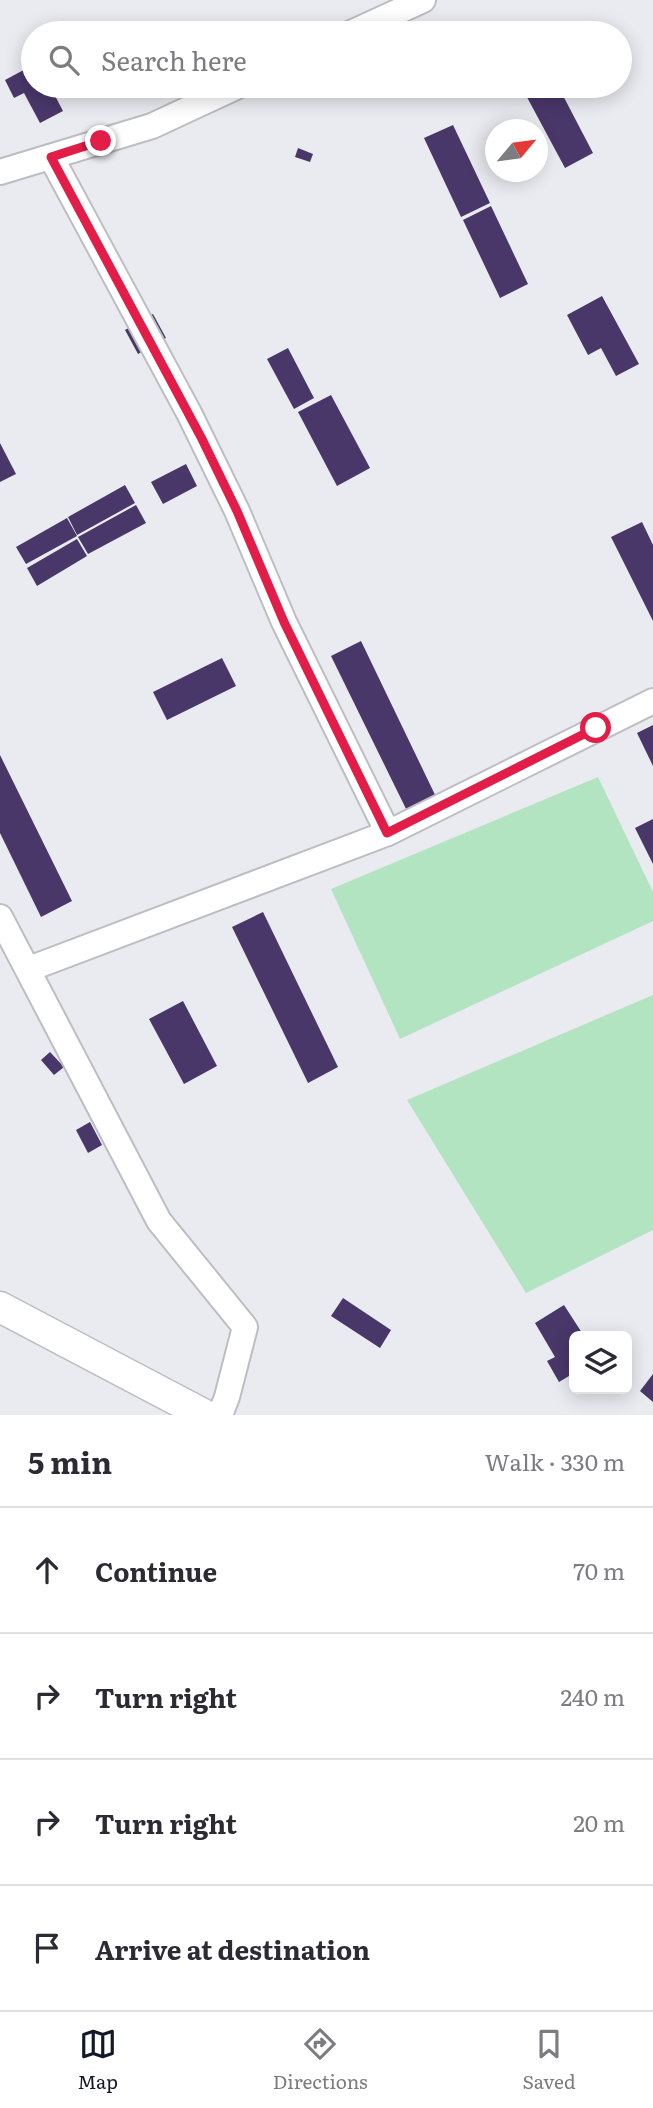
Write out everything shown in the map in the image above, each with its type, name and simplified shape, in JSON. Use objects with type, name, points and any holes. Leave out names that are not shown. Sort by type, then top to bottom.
[{"type":"street","points":[[377,21],[423,0]]},
{"type":"street","points":[[0,172],[152,126],[212,98]]},
{"type":"street","points":[[51,157],[201,437],[237,511],[284,622],[387,833]]},
{"type":"street","points":[[29,969],[387,833],[653,701]]},
{"type":"street","points":[[0,917],[159,1221],[245,1326],[220,1415]]},
{"type":"street","points":[[0,1307],[205,1415]]},
{"type":"green space","points":[[598,777],[653,892],[653,921],[400,1039],[331,889]]},
{"type":"green space","points":[[653,995],[653,1230],[526,1293],[407,1100]]},
{"type":"building","points":[[21,71],[21,94],[14,98],[5,80]]},
{"type":"building","points":[[27,98],[56,98],[63,111],[40,123]]},
{"type":"building","points":[[527,98],[564,98],[593,153],[565,168],[548,136],[548,119],[539,119]]},
{"type":"building","points":[[453,125],[490,203],[461,217],[424,138]]},
{"type":"building","points":[[298,148],[313,154],[310,162],[295,157]]},
{"type":"building","points":[[491,206],[528,284],[500,298],[463,220]]},
{"type":"building","points":[[602,296],[639,364],[616,376],[601,348],[588,355],[567,315]]},
{"type":"building","points":[[153,314],[166,338],[138,354],[125,330]]},
{"type":"building","points":[[288,348],[314,398],[294,409],[267,359]]},
{"type":"building","points":[[331,395],[370,468],[337,486],[298,412]]},
{"type":"building","points":[[0,443],[16,474],[0,482]]},
{"type":"building","points":[[186,464],[197,486],[163,504],[151,482]]},
{"type":"building","points":[[125,485],[135,503],[77,535],[68,517]]},
{"type":"building","points":[[136,505],[146,523],[88,554],[78,537]]},
{"type":"building","points":[[67,518],[77,536],[26,564],[16,547]]},
{"type":"building","points":[[642,522],[653,545],[653,621],[611,537]]},
{"type":"building","points":[[77,539],[87,556],[37,586],[27,568]]},
{"type":"building","points":[[361,641],[438,801],[409,815],[331,656]]},
{"type":"building","points":[[222,658],[236,686],[167,720],[153,692]]},
{"type":"building","points":[[653,725],[653,766],[637,733]]},
{"type":"building","points":[[0,755],[72,901],[41,917],[0,833]]},
{"type":"building","points":[[653,819],[653,864],[635,828]]},
{"type":"building","points":[[263,912],[338,1067],[308,1083],[232,927]]},
{"type":"building","points":[[183,1001],[217,1066],[184,1084],[149,1019]]},
{"type":"building","points":[[50,1052],[64,1067],[54,1075],[41,1060]]},
{"type":"building","points":[[90,1122],[102,1145],[88,1153],[76,1130]]},
{"type":"building","points":[[343,1298],[391,1330],[380,1348],[331,1316]]},
{"type":"building","points":[[564,1305],[581,1331],[569,1331],[569,1376],[559,1382],[547,1361],[555,1357],[535,1323]]},
{"type":"building","points":[[653,1374],[653,1402],[640,1391]]},
{"type":"route","points":[[101,141],[51,157],[201,437],[237,511],[284,622],[387,833],[596,728]]}]
